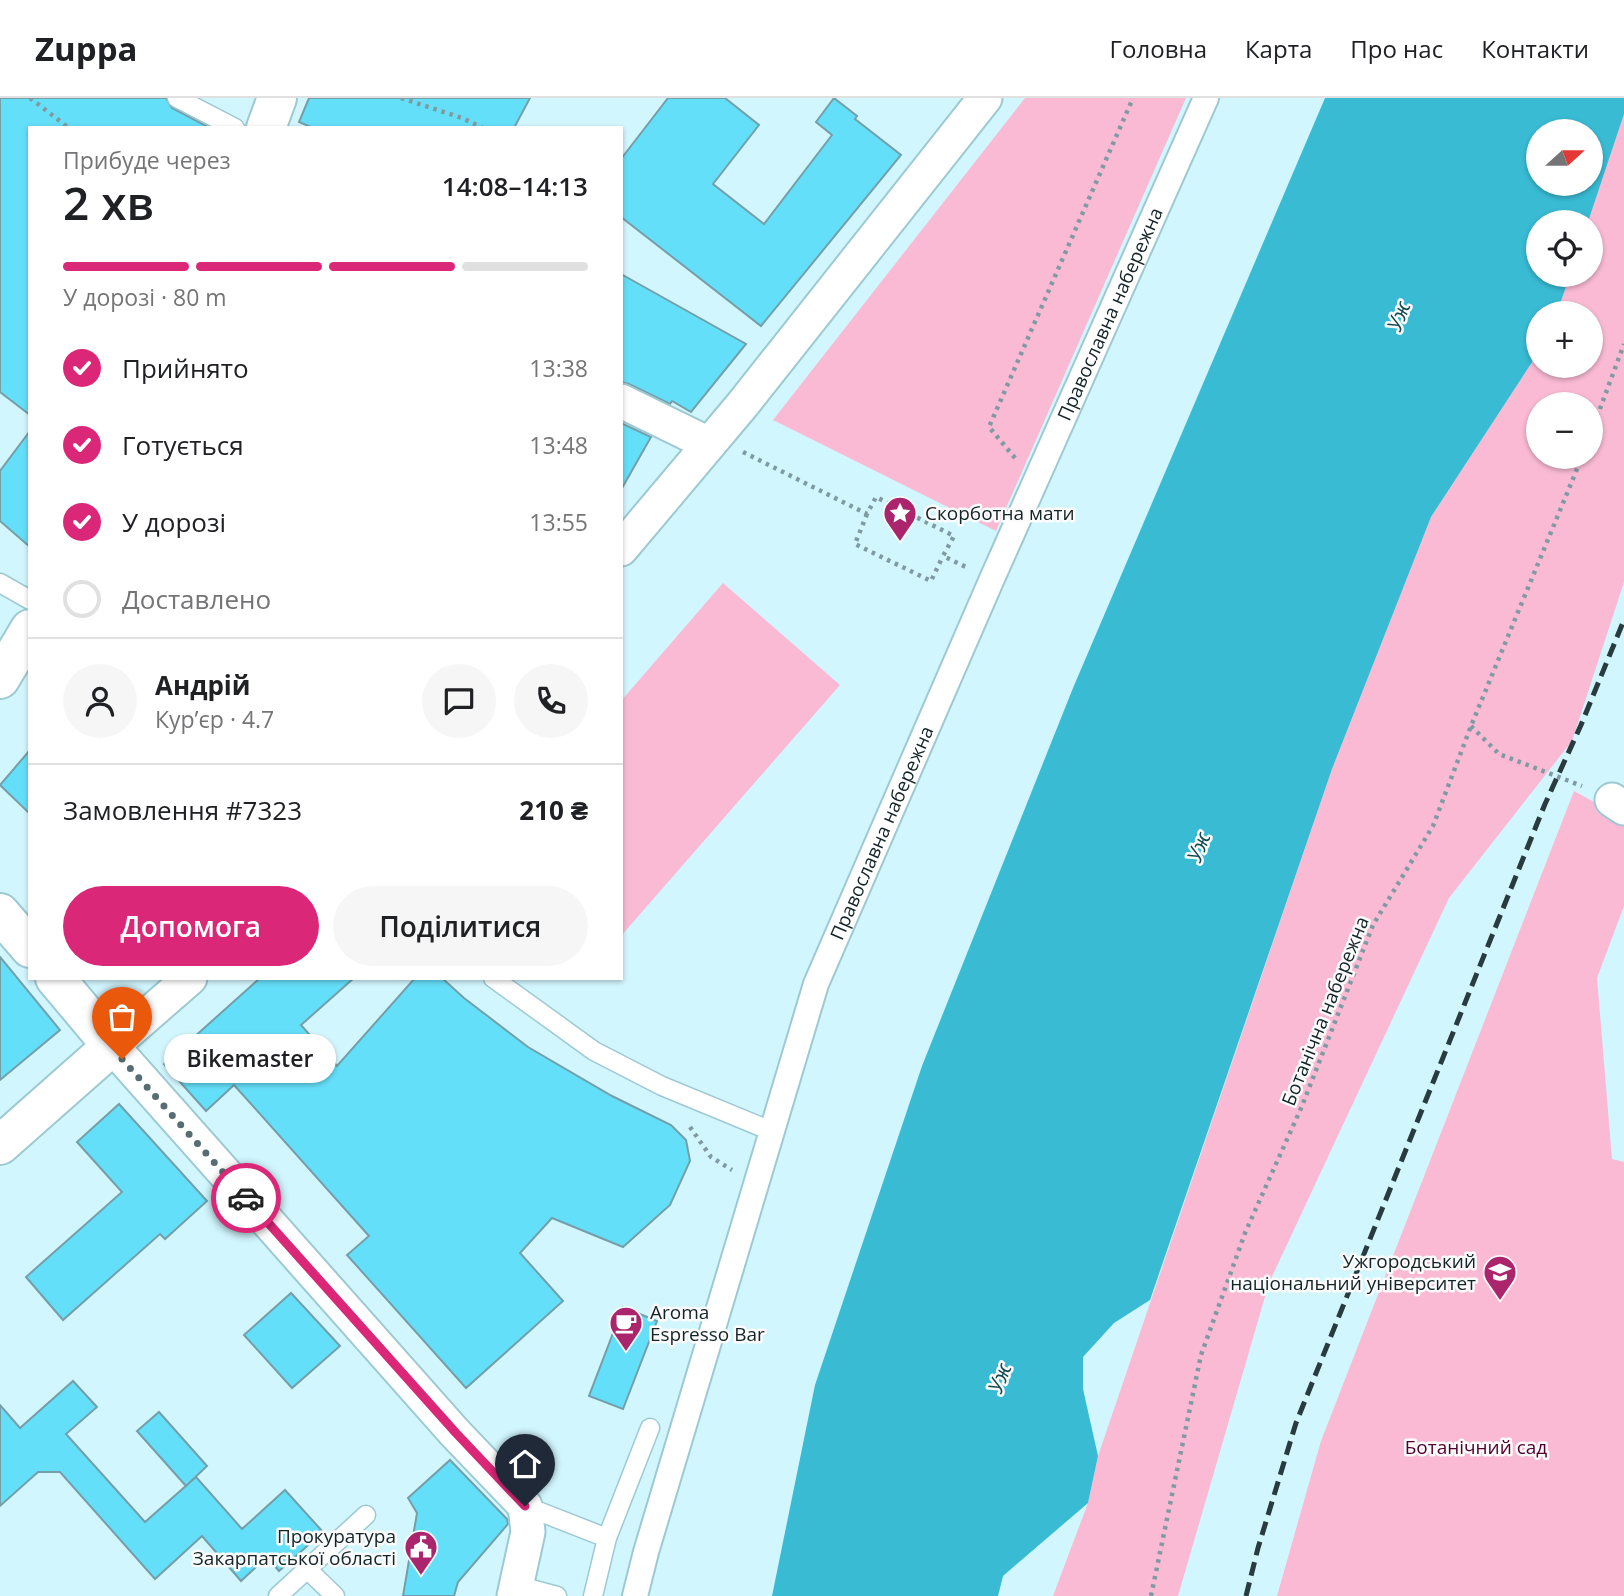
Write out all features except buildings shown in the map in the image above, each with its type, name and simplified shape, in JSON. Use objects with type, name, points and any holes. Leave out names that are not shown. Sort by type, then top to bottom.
[{"type":"main road","points":[[267,126],[277,98]]},
{"type":"main road","points":[[0,679],[28,632]]},
{"type":"main road","points":[[0,913],[28,946]]},
{"type":"main road","points":[[0,1145],[111,1046],[57,980]]},
{"type":"street","points":[[623,547],[712,441],[985,98]]},
{"type":"street","name":"Православна набережна","points":[[635,1596],[816,984],[991,581],[1206,98]]},
{"type":"street","points":[[623,402],[712,441]]},
{"type":"street","points":[[188,980],[111,1046],[456,1433],[525,1506],[528,1532],[515,1591]]},
{"type":"lane","points":[[177,98],[231,126]]},
{"type":"lane","points":[[0,583],[28,599]]},
{"type":"lane","points":[[496,980],[594,1051],[662,1086],[771,1131]]},
{"type":"lane","points":[[593,1596],[607,1538],[650,1428]]},
{"type":"lane","points":[[525,1506],[607,1538]]},
{"type":"lane","points":[[278,1596],[366,1514]]},
{"type":"lane","points":[[307,1569],[335,1596]]},
{"type":"lane","points":[[515,1591],[557,1596]]},
{"type":"path","points":[[30,98],[66,126]]},
{"type":"path","points":[[401,98],[478,126]]},
{"type":"path","points":[[989,427],[1133,98]]},
{"type":"path","points":[[1603,401],[1624,344]]},
{"type":"path","points":[[712,441],[867,514]]},
{"type":"path","name":"Ботанічна набережна","points":[[1151,1596],[1201,1355],[1245,1233],[1302,1106],[1373,925],[1433,826],[1471,726],[1577,469]]},
{"type":"path","points":[[876,497],[954,536],[943,556],[931,581],[855,544],[876,497]]},
{"type":"path","points":[[943,556],[991,581]]},
{"type":"path","points":[[1471,726],[1499,754],[1573,781],[1618,804]]},
{"type":"path","points":[[701,1145],[711,1157],[756,1182]]},
{"type":"green space","points":[[1025,98],[1186,98],[996,531],[773,420]]},
{"type":"green space","points":[[1624,114],[1624,582],[1572,741],[1449,898],[1269,1283],[1178,1596],[1053,1596],[1088,1503],[1098,1456],[1332,769],[1431,517],[1526,371],[1526,378],[1603,378],[1603,301],[1561,301],[1566,287],[1603,287],[1603,210],[1592,210],[1597,196],[1603,196],[1603,177]]},
{"type":"green space","points":[[723,583],[840,685],[623,934],[623,699]]},
{"type":"green space","name":"Ботанічний сад","points":[[1574,791],[1624,822],[1624,906],[1597,978],[1612,1159],[1624,1162],[1624,1596],[1277,1596],[1321,1441]]},
{"type":"water","name":"Уж","points":[[1325,98],[1624,98],[1624,114],[1603,177],[1603,119],[1526,119],[1526,196],[1597,196],[1592,210],[1526,210],[1526,287],[1566,287],[1561,301],[1526,301],[1526,371],[1431,517],[1332,769],[1150,1300],[1114,1323],[1083,1357],[1083,1389],[1098,1456],[1088,1503],[1003,1576],[998,1596],[772,1596],[815,1385],[922,1066],[1073,688]]},
{"type":"railway","points":[[1246,1596],[1296,1423],[1545,804],[1624,620]]},
{"type":"way so far","points":[[122,1059],[246,1198]]},
{"type":"place","name":"Скорботна мати","points":[[900,543]]},
{"type":"place","name":"Bikemaster","points":[[122,1059]]},
{"type":"place","name":"Ужгородський національний університет","points":[[1500,1302]]},
{"type":"place","name":"Aroma Espresso Bar","points":[[626,1353]]},
{"type":"place","name":"Прокуратура Закарпатської області","points":[[421,1577]]},
{"type":"route","points":[[246,1198],[456,1433],[525,1506]]}]
